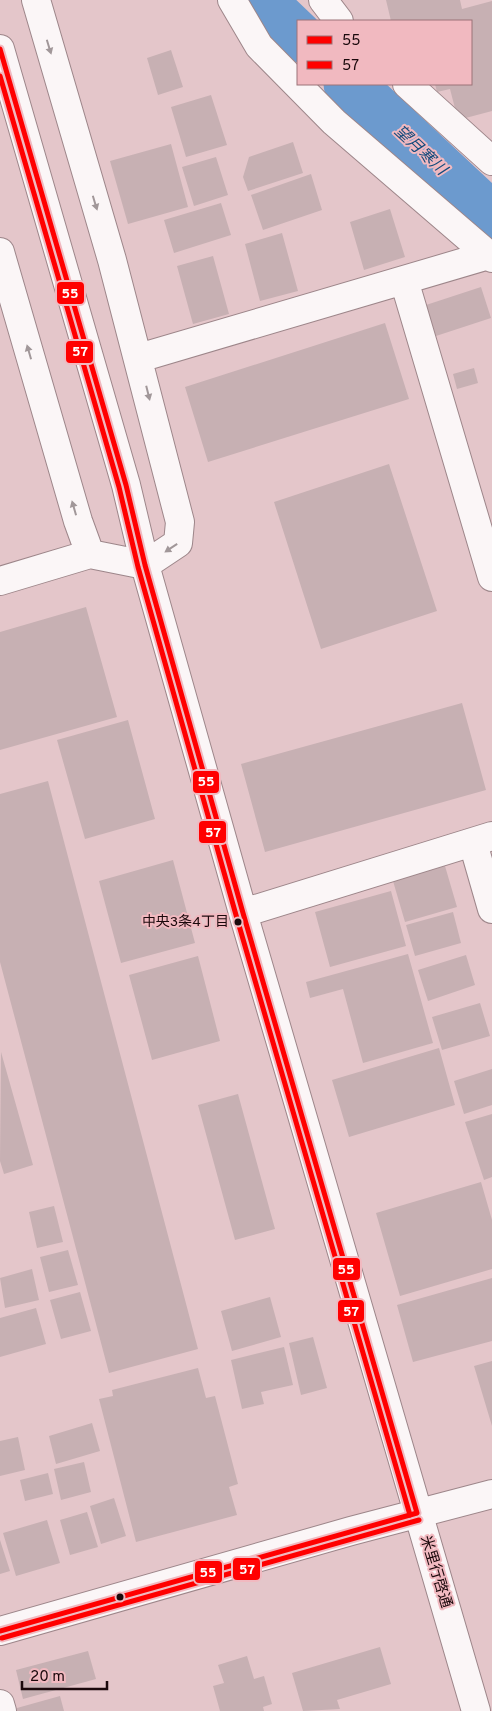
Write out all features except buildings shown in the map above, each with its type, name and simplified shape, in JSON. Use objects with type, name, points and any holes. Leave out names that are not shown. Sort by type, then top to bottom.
[{"type":"street","points":[[0,581],[90,554],[145,565],[178,543],[180,522],[139,358],[36,0]]},
{"type":"street","points":[[232,0],[259,46],[297,85]]},
{"type":"street","points":[[323,0],[338,20]]},
{"type":"street","name":"米里行啓通","points":[[0,48],[126,485],[145,565],[242,913],[476,1711]]},
{"type":"street","points":[[297,85],[334,122],[491,256]]},
{"type":"street","points":[[408,85],[492,161]]},
{"type":"street","points":[[0,252],[78,521],[90,554]]},
{"type":"street","points":[[139,358],[491,256]]},
{"type":"street","points":[[404,280],[492,577]]},
{"type":"street","points":[[242,913],[482,840],[492,909]]},
{"type":"street","points":[[0,1632],[417,1513],[492,1494]]},
{"type":"street","points":[[0,1704],[2,1711]]},
{"type":"waterway","name":"望月寒川","points":[[266,0],[272,12],[297,36]]},
{"type":"waterway","name":"望月寒川","points":[[350,85],[492,218]]},
{"type":"transit line","name":"55","points":[[0,49],[126,485],[145,565],[243,913],[417,1513]]},
{"type":"transit line","name":"57","points":[[0,76],[119,487],[138,567],[236,915],[410,1515]]},
{"type":"transit line","name":"55","points":[[0,1631],[417,1513]]},
{"type":"transit line","name":"57","points":[[2,1638],[419,1520]]},
{"type":"place","name":"中央3条4丁目","points":[[238,922]]}]
